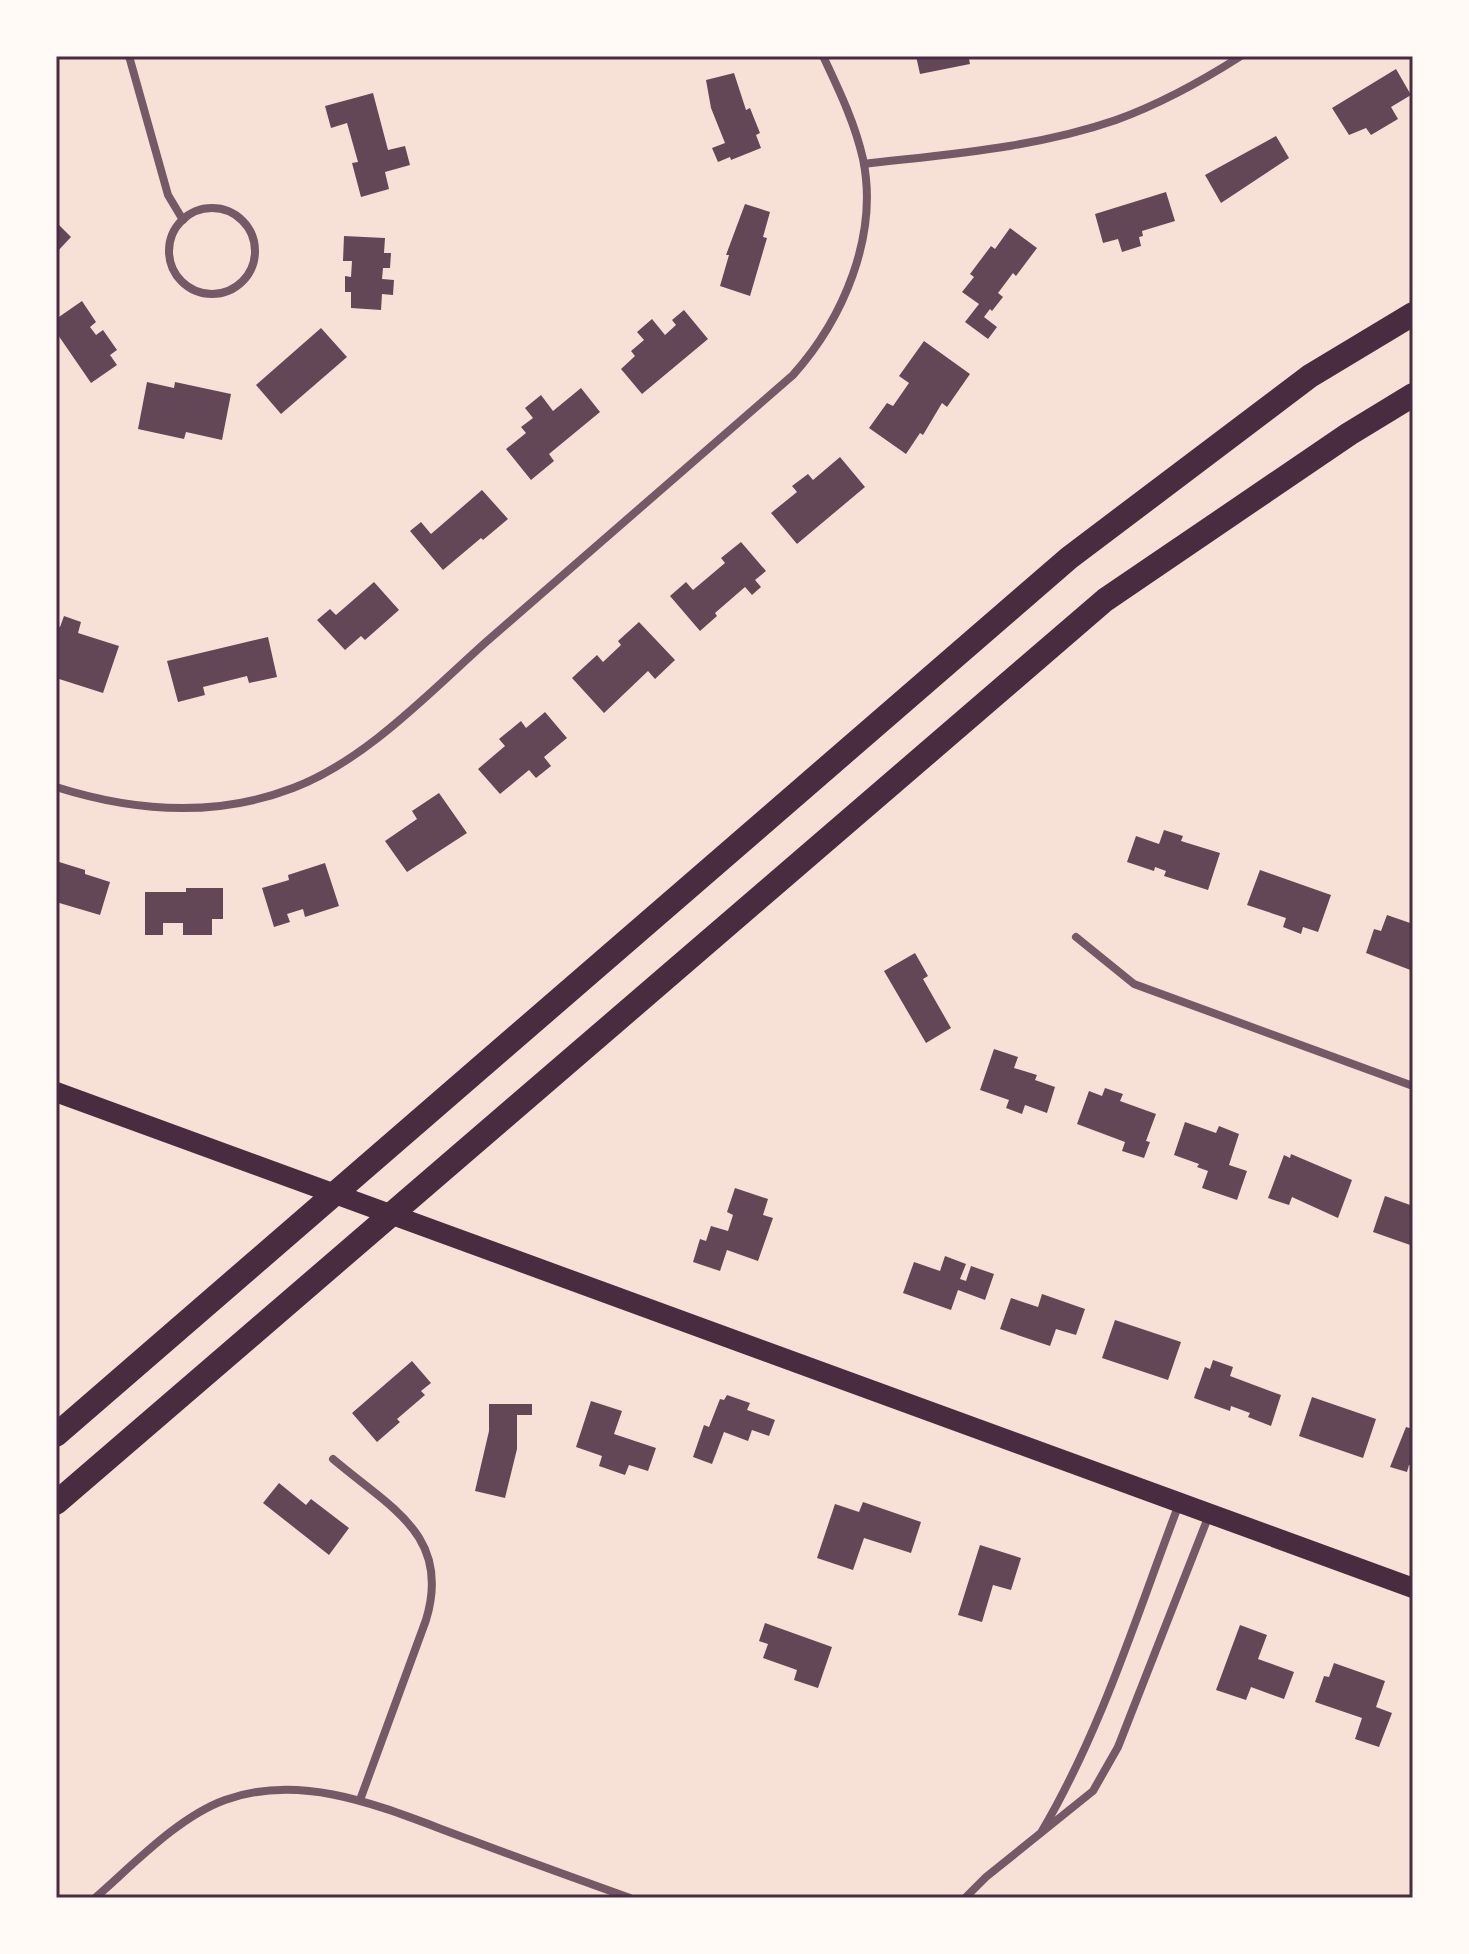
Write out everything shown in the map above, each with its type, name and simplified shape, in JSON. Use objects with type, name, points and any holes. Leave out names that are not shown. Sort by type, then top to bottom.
[{"type":"highway","points":[[56,1435],[1069,558],[1310,376],[1413,314]]},
{"type":"highway","points":[[56,1503],[1105,600],[1349,434],[1413,395]]},
{"type":"main road","points":[[56,1092],[1413,1588]]},
{"type":"street","points":[[129,56],[168,195],[183,220]]},
{"type":"street","points":[[56,787],[107,802],[165,809],[229,806],[296,787],[333,768],[371,741],[793,375],[809,358],[835,316],[855,269],[865,218],[864,164],[849,113],[823,56]]},
{"type":"street","points":[[864,164],[996,149],[1071,134],[1159,102],[1241,56]]},
{"type":"street","points":[[207,208],[234,214],[244,223],[252,234],[255,248],[249,274],[240,284],[227,292],[198,292],[185,285],[175,274],[169,245],[174,231],[183,220],[207,208]]},
{"type":"street","points":[[1076,937],[1134,984],[1413,1086]]},
{"type":"street","points":[[333,1459],[407,1523],[423,1541],[432,1564],[432,1602],[360,1800]]},
{"type":"street","points":[[1039,1836],[1088,1744],[1179,1504]]},
{"type":"street","points":[[965,1898],[986,1877],[1093,1791],[1118,1747],[1209,1515]]},
{"type":"street","points":[[95,1898],[179,1827],[223,1800],[277,1789],[304,1790],[360,1800],[630,1898]]},
{"type":"building","points":[[916,56],[978,57],[969,59],[970,64],[920,74]]},
{"type":"building","points":[[1396,69],[1411,95],[1391,107],[1398,119],[1371,135],[1366,128],[1349,135],[1332,108]]},
{"type":"building","points":[[734,73],[746,110],[750,108],[760,133],[756,135],[761,148],[718,162],[712,148],[725,143],[711,108],[706,80]]},
{"type":"building","points":[[373,93],[388,150],[405,146],[410,165],[385,172],[389,189],[361,197],[352,163],[358,162],[347,123],[331,128],[325,106]]},
{"type":"building","points":[[1276,136],[1289,158],[1221,203],[1205,175]]},
{"type":"building","points":[[1166,192],[1175,221],[1142,231],[1143,236],[1139,237],[1141,246],[1122,252],[1118,239],[1103,243],[1095,214]]},
{"type":"building","points":[[745,204],[770,212],[763,237],[767,238],[750,296],[720,286],[729,255],[726,255]]},
{"type":"building","points":[[56,222],[71,237],[56,253]]},
{"type":"building","points":[[1010,228],[1037,248],[1016,276],[1013,273],[998,293],[1003,297],[984,317],[997,327],[988,339],[965,322],[979,304],[962,292],[974,277],[970,274],[991,246],[995,249]]},
{"type":"building","points":[[344,236],[385,238],[384,253],[391,253],[390,268],[383,268],[382,279],[394,280],[393,295],[382,294],[381,310],[351,308],[351,292],[345,292],[345,276],[351,277],[352,261],[343,261]]},
{"type":"building","points":[[82,301],[96,322],[90,327],[96,335],[103,330],[117,350],[110,355],[117,365],[91,383],[56,332],[56,319]]},
{"type":"building","points":[[684,310],[708,339],[642,394],[621,369],[635,356],[631,351],[644,340],[637,332],[652,319],[665,335],[676,325],[672,320]]},
{"type":"building","points":[[321,328],[347,357],[281,414],[256,385]]},
{"type":"building","points":[[924,341],[970,374],[947,407],[942,403],[923,435],[920,433],[906,454],[869,428],[887,403],[893,406],[909,383],[899,376]]},
{"type":"building","points":[[147,382],[174,388],[175,382],[231,394],[222,440],[186,432],[184,439],[138,429]]},
{"type":"building","points":[[581,388],[600,412],[549,454],[554,461],[531,480],[506,449],[526,433],[521,427],[533,418],[525,408],[541,395],[553,411]]},
{"type":"building","points":[[840,457],[865,487],[797,544],[771,513],[797,492],[792,486],[808,474],[813,480]]},
{"type":"building","points":[[482,490],[508,519],[443,570],[410,531],[421,522],[431,534]]},
{"type":"building","points":[[741,542],[766,571],[755,580],[761,587],[752,595],[745,587],[700,631],[670,596],[686,582],[693,590],[725,563],[721,558]]},
{"type":"building","points":[[374,582],[399,610],[365,640],[361,636],[345,650],[317,620],[330,609],[336,615]]},
{"type":"building","points":[[64,616],[81,622],[78,633],[119,646],[103,693],[56,678],[56,626],[60,627]]},
{"type":"building","points":[[639,622],[675,660],[655,679],[648,671],[604,713],[572,678],[597,655],[603,662],[621,645],[618,641]]},
{"type":"building","points":[[268,637],[277,677],[249,683],[247,676],[203,687],[205,695],[178,702],[167,661]]},
{"type":"building","points":[[545,712],[567,738],[544,757],[551,766],[536,778],[529,770],[500,794],[478,769],[505,746],[499,739],[521,721],[526,728]]},
{"type":"building","points":[[439,793],[467,833],[407,872],[385,841],[417,819],[412,811]]},
{"type":"building","points":[[1164,830],[1183,836],[1181,841],[1220,853],[1208,890],[1164,876],[1166,871],[1155,867],[1154,871],[1127,862],[1136,836],[1159,844]]},
{"type":"building","points":[[56,861],[110,882],[100,915],[56,902]]},
{"type":"building","points":[[325,863],[339,906],[305,917],[303,909],[287,914],[290,922],[274,927],[262,888],[289,880],[288,875]]},
{"type":"building","points":[[1260,870],[1331,895],[1318,932],[1303,927],[1301,934],[1283,927],[1286,918],[1247,905]]},
{"type":"building","points":[[186,888],[223,888],[223,919],[212,919],[212,935],[183,935],[183,923],[163,923],[163,935],[145,935],[145,892],[186,892]]},
{"type":"building","points":[[1387,915],[1413,924],[1413,971],[1366,953],[1374,929],[1381,931]]},
{"type":"building","points":[[915,953],[928,976],[923,979],[951,1028],[926,1043],[884,971]]},
{"type":"building","points":[[994,1049],[1018,1057],[1014,1068],[1037,1075],[1035,1080],[1055,1087],[1047,1113],[1025,1105],[1022,1114],[1006,1108],[1009,1100],[980,1090]]},
{"type":"building","points":[[1105,1088],[1123,1094],[1120,1101],[1156,1114],[1146,1141],[1150,1142],[1144,1158],[1122,1151],[1125,1142],[1077,1124],[1089,1091],[1102,1096]]},
{"type":"building","points":[[1185,1122],[1216,1133],[1219,1126],[1239,1134],[1229,1165],[1247,1171],[1237,1200],[1202,1188],[1208,1171],[1197,1167],[1199,1164],[1174,1155]]},
{"type":"building","points":[[1291,1154],[1352,1180],[1338,1218],[1292,1197],[1289,1205],[1268,1198],[1284,1155],[1290,1158]]},
{"type":"building","points":[[735,1188],[768,1199],[763,1215],[773,1218],[758,1261],[727,1250],[720,1271],[693,1262],[700,1239],[706,1241],[711,1226],[728,1231],[733,1215],[727,1212]]},
{"type":"building","points":[[1385,1196],[1413,1206],[1413,1246],[1373,1232]]},
{"type":"building","points":[[945,1256],[966,1264],[960,1279],[966,1281],[971,1266],[994,1274],[985,1300],[958,1290],[951,1310],[903,1293],[914,1262],[940,1271]]},
{"type":"building","points":[[1042,1294],[1085,1309],[1076,1335],[1056,1329],[1050,1346],[1000,1329],[1011,1298],[1038,1307]]},
{"type":"building","points":[[1115,1320],[1181,1342],[1168,1380],[1102,1358]]},
{"type":"building","points":[[1213,1360],[1233,1367],[1230,1376],[1281,1395],[1271,1426],[1231,1406],[1230,1411],[1194,1398],[1205,1367],[1210,1369]]},
{"type":"building","points":[[412,1361],[431,1383],[421,1391],[425,1395],[397,1419],[400,1422],[377,1442],[352,1413]]},
{"type":"building","points":[[727,1395],[750,1403],[747,1410],[775,1420],[769,1436],[752,1430],[748,1441],[724,1432],[712,1464],[693,1457],[704,1425],[709,1427],[720,1399],[724,1400]]},
{"type":"building","points":[[1312,1397],[1376,1419],[1363,1458],[1299,1436]]},
{"type":"building","points":[[591,1401],[622,1411],[614,1434],[656,1448],[648,1471],[629,1465],[625,1475],[599,1466],[602,1456],[576,1447]]},
{"type":"building","points":[[489,1404],[532,1404],[532,1415],[517,1415],[517,1449],[505,1498],[475,1491],[489,1431]]},
{"type":"building","points":[[1406,1427],[1413,1429],[1413,1466],[1409,1465],[1407,1472],[1390,1467]]},
{"type":"building","points":[[279,1483],[306,1505],[311,1499],[349,1528],[329,1555],[263,1503]]},
{"type":"building","points":[[863,1502],[921,1522],[911,1553],[864,1538],[853,1570],[817,1558],[835,1504],[859,1512]]},
{"type":"building","points":[[980,1545],[1021,1558],[1011,1590],[993,1585],[982,1622],[958,1615]]},
{"type":"building","points":[[765,1623],[832,1647],[818,1688],[794,1680],[797,1670],[763,1658],[768,1644],[759,1641]]},
{"type":"building","points":[[1240,1625],[1267,1635],[1258,1659],[1294,1672],[1284,1699],[1251,1687],[1246,1700],[1216,1690]]},
{"type":"building","points":[[1334,1663],[1385,1681],[1376,1707],[1392,1713],[1379,1747],[1355,1739],[1362,1718],[1315,1702],[1324,1676],[1329,1677]]}]
